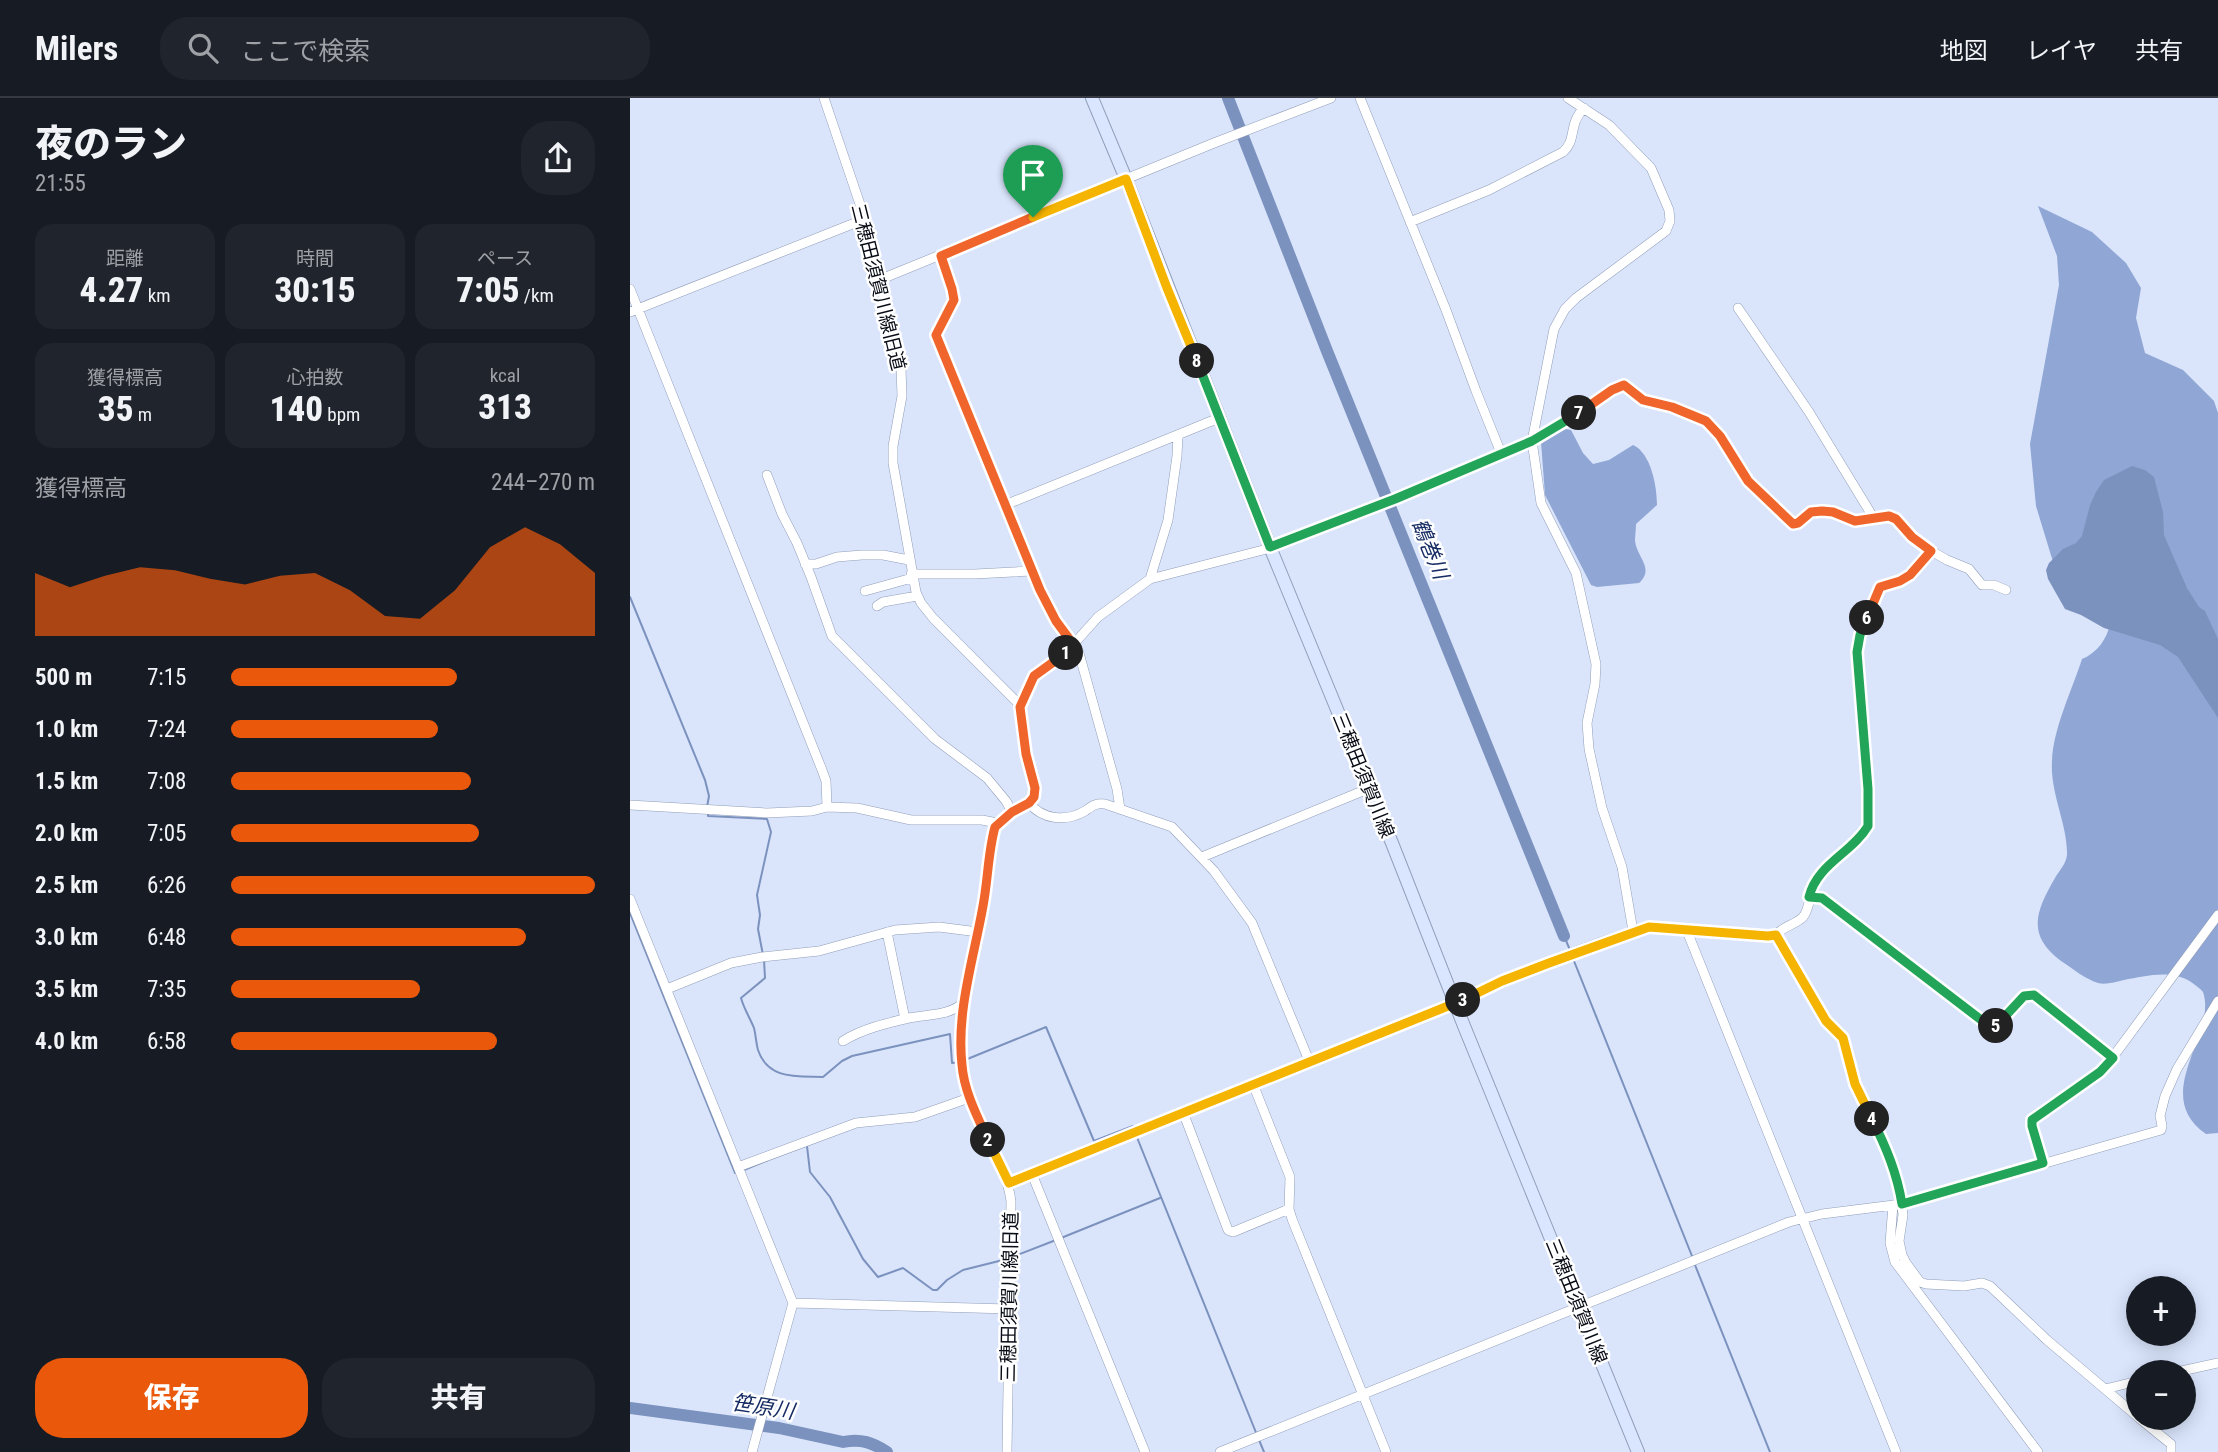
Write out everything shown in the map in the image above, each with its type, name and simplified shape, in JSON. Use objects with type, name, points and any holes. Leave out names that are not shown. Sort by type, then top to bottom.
[{"type":"main road","name":"三穂田須賀川線","points":[[1092,98],[1270,547],[1638,1452]]},
{"type":"street","name":"三穂田須賀川線旧道","points":[[824,98],[865,219],[903,384],[892,456],[917,596],[933,618],[1020,707]]},
{"type":"street","points":[[879,280],[1331,98]]},
{"type":"street","points":[[1360,98],[1501,453]]},
{"type":"street","points":[[1569,98],[1609,125],[1651,168],[1666,200],[1670,221],[1666,231],[1659,237],[1565,309],[1554,329],[1532,441],[1541,503],[1576,573],[1596,664],[1587,723],[1589,749],[1602,808],[1622,867],[1633,931]]},
{"type":"street","points":[[1409,222],[1489,190],[1563,152],[1568,148],[1576,116],[1584,108]]},
{"type":"street","points":[[634,311],[865,219]]},
{"type":"street","points":[[941,256],[954,300],[937,337],[1032,570],[1056,621],[1079,653],[1117,789],[1120,809]]},
{"type":"street","points":[[630,289],[634,311],[822,770],[826,781],[827,807]]},
{"type":"street","points":[[1738,308],[1802,402],[1873,517]]},
{"type":"street","points":[[630,805],[778,814],[827,807],[857,808],[911,820],[982,820],[997,823],[1034,797],[1020,707],[1034,676],[1063,656],[1098,617],[1150,579],[1270,547],[1395,499],[1532,441],[1624,385],[1643,400],[1672,407],[1706,421],[1720,436],[1748,481],[1793,524],[1811,512],[1822,511],[1833,512],[1855,521],[1889,516],[1896,519],[1912,537],[1931,551],[1969,569],[1982,585],[1994,585],[2006,590]]},
{"type":"street","points":[[1005,505],[1219,418]]},
{"type":"street","points":[[1150,579],[1168,520],[1178,435]]},
{"type":"street","points":[[767,475],[832,636],[935,739],[987,778],[1012,812]]},
{"type":"street","points":[[1009,1183],[1456,1004],[1502,981],[1633,931],[1649,927],[1776,935],[1803,916],[1812,886],[1821,872],[1850,847],[1868,826],[1868,789],[1857,652],[1860,635],[1877,590],[1910,575],[1931,551]]},
{"type":"street","points":[[805,564],[862,555],[883,555],[909,560]]},
{"type":"street","points":[[865,592],[912,576],[1032,570]]},
{"type":"street","points":[[877,606],[883,602],[917,596]]},
{"type":"street","points":[[1202,857],[1370,789]]},
{"type":"street","points":[[1029,803],[1043,815],[1056,818],[1077,815],[1098,803],[1172,827],[1202,857],[1252,923],[1310,1063]]},
{"type":"street","name":"三穂田須賀川線旧道","points":[[997,823],[993,832],[987,886],[961,1035],[962,1066],[969,1098],[1009,1183],[1011,1201],[1006,1452]]},
{"type":"street","points":[[1809,897],[1822,898],[1993,1029],[2024,996],[2034,995],[2113,1058]]},
{"type":"street","points":[[630,899],[793,1303],[752,1452]]},
{"type":"street","points":[[2043,1163],[2032,1120],[2100,1072],[2113,1058],[2218,915]]},
{"type":"street","points":[[667,989],[731,963],[827,949],[906,928],[939,927],[978,932]]},
{"type":"street","points":[[1687,931],[1896,1452]]},
{"type":"street","points":[[887,932],[905,1019]]},
{"type":"street","points":[[1776,935],[1826,1021],[1843,1038],[1855,1084],[1887,1149],[1899,1182],[1900,1248],[1906,1263],[1920,1282],[1936,1286],[1982,1283],[1990,1286],[2047,1340],[2126,1406]]},
{"type":"street","points":[[1220,1452],[1802,1218],[1898,1205],[2162,1129],[2160,1116],[2165,1096],[2177,1069],[2218,1000]]},
{"type":"street","points":[[843,1041],[853,1035],[905,1019],[952,1011],[965,1001]]},
{"type":"street","points":[[1253,1084],[1290,1177],[1289,1209],[1386,1452]]},
{"type":"street","points":[[738,1167],[856,1123],[915,1117],[969,1098]]},
{"type":"street","points":[[1183,1112],[1228,1230],[1233,1232],[1289,1209]]},
{"type":"street","points":[[1032,1174],[1145,1452]]},
{"type":"street","points":[[1898,1205],[1890,1243],[1895,1262],[2038,1452]]},
{"type":"street","points":[[793,1303],[1009,1309]]},
{"type":"street","points":[[2196,1368],[2218,1363]]},
{"type":"street","points":[[2105,1389],[2126,1384]]},
{"type":"street","points":[[2154,1430],[2171,1444],[2171,1452]]},
{"type":"shaded area","points":[[2038,206],[2092,232],[2126,263],[2141,288],[2136,318],[2145,353],[2183,370],[2214,401],[2218,413],[2218,1133],[2206,1134],[2190,1118],[2184,1101],[2184,1083],[2202,1027],[2205,1009],[2203,992],[2184,978],[2167,975],[2098,983],[2061,961],[2043,942],[2039,932],[2039,912],[2043,901],[2067,855],[2065,832],[2052,773],[2053,749],[2082,659],[2100,645],[2110,624],[2057,575],[2036,506],[2030,444],[2059,285],[2057,256]]},
{"type":"shaded area","points":[[1566,429],[1571,430],[1583,453],[1593,464],[1609,460],[1633,445],[1649,462],[1657,505],[1636,524],[1636,547],[1645,568],[1644,578],[1639,583],[1597,587],[1591,585],[1545,495],[1541,442]]},
{"type":"shaded area","points":[[2132,466],[2145,470],[2154,477],[2163,512],[2164,535],[2187,588],[2199,607],[2205,611],[2218,639],[2218,718],[2178,657],[2160,645],[2104,628],[2065,609],[2048,579],[2046,570],[2049,563],[2082,536],[2090,505],[2104,480]]},
{"type":"waterway","name":"鶴巻川","points":[[1228,98],[1327,351],[1564,936]]},
{"type":"waterway","points":[[630,597],[705,780],[709,796],[707,807]]},
{"type":"waterway","points":[[708,812],[708,816],[767,819],[771,832],[757,895],[760,915],[758,929],[763,955]]},
{"type":"waterway","points":[[630,913],[735,1173]]},
{"type":"waterway","points":[[1564,936],[1570,950]]},
{"type":"waterway","points":[[1572,956],[1692,1256]]},
{"type":"waterway","points":[[764,960],[765,978],[741,998],[754,1028],[758,1050],[763,1060],[776,1071],[794,1076],[823,1077],[852,1056],[950,1034],[952,1063],[960,1062]]},
{"type":"waterway","points":[[965,1060],[1046,1027],[1094,1141],[1133,1126],[1134,1130]]},
{"type":"waterway","points":[[1136,1135],[1257,1435]]},
{"type":"waterway","points":[[807,1146],[810,1172],[830,1197],[863,1259],[878,1277],[903,1268],[933,1290],[937,1290],[963,1270],[1007,1259]]},
{"type":"waterway","points":[[744,1170],[768,1160]]},
{"type":"waterway","points":[[1061,1238],[1160,1198]]},
{"type":"waterway","points":[[1012,1257],[1056,1240]]},
{"type":"waterway","points":[[1695,1265],[1770,1452]]},
{"type":"waterway","name":"笹原川","points":[[630,1408],[779,1428],[843,1442],[861,1441],[887,1452]]},
{"type":"waterway","points":[[1259,1440],[1264,1452]]},
{"type":"route","points":[[1126,179],[1270,547],[1395,499],[1532,441],[1624,385],[1643,400],[1672,407],[1706,421],[1720,436],[1748,481],[1793,524],[1811,512],[1825,510],[1855,521],[1889,516],[1896,519],[1912,537],[1931,551],[1910,575],[1877,590],[1860,635],[1857,652],[1868,789],[1868,826],[1850,847],[1821,872],[1809,897],[1822,898],[1993,1029],[2024,996],[2034,995],[2113,1058],[2104,1069],[2032,1120],[2043,1163],[1902,1204],[1899,1182],[1887,1149],[1855,1084],[1843,1038],[1826,1021],[1776,935],[1649,927],[1502,981],[1456,1004],[1135,1130],[1009,1183],[969,1098],[962,1066],[961,1035],[965,1001],[987,886],[993,832],[1000,820],[1029,803],[1034,795],[1020,707],[1034,676],[1063,656],[1073,644],[1056,621],[1040,590],[936,335],[954,300],[941,256],[1033,217],[1126,179]]}]
